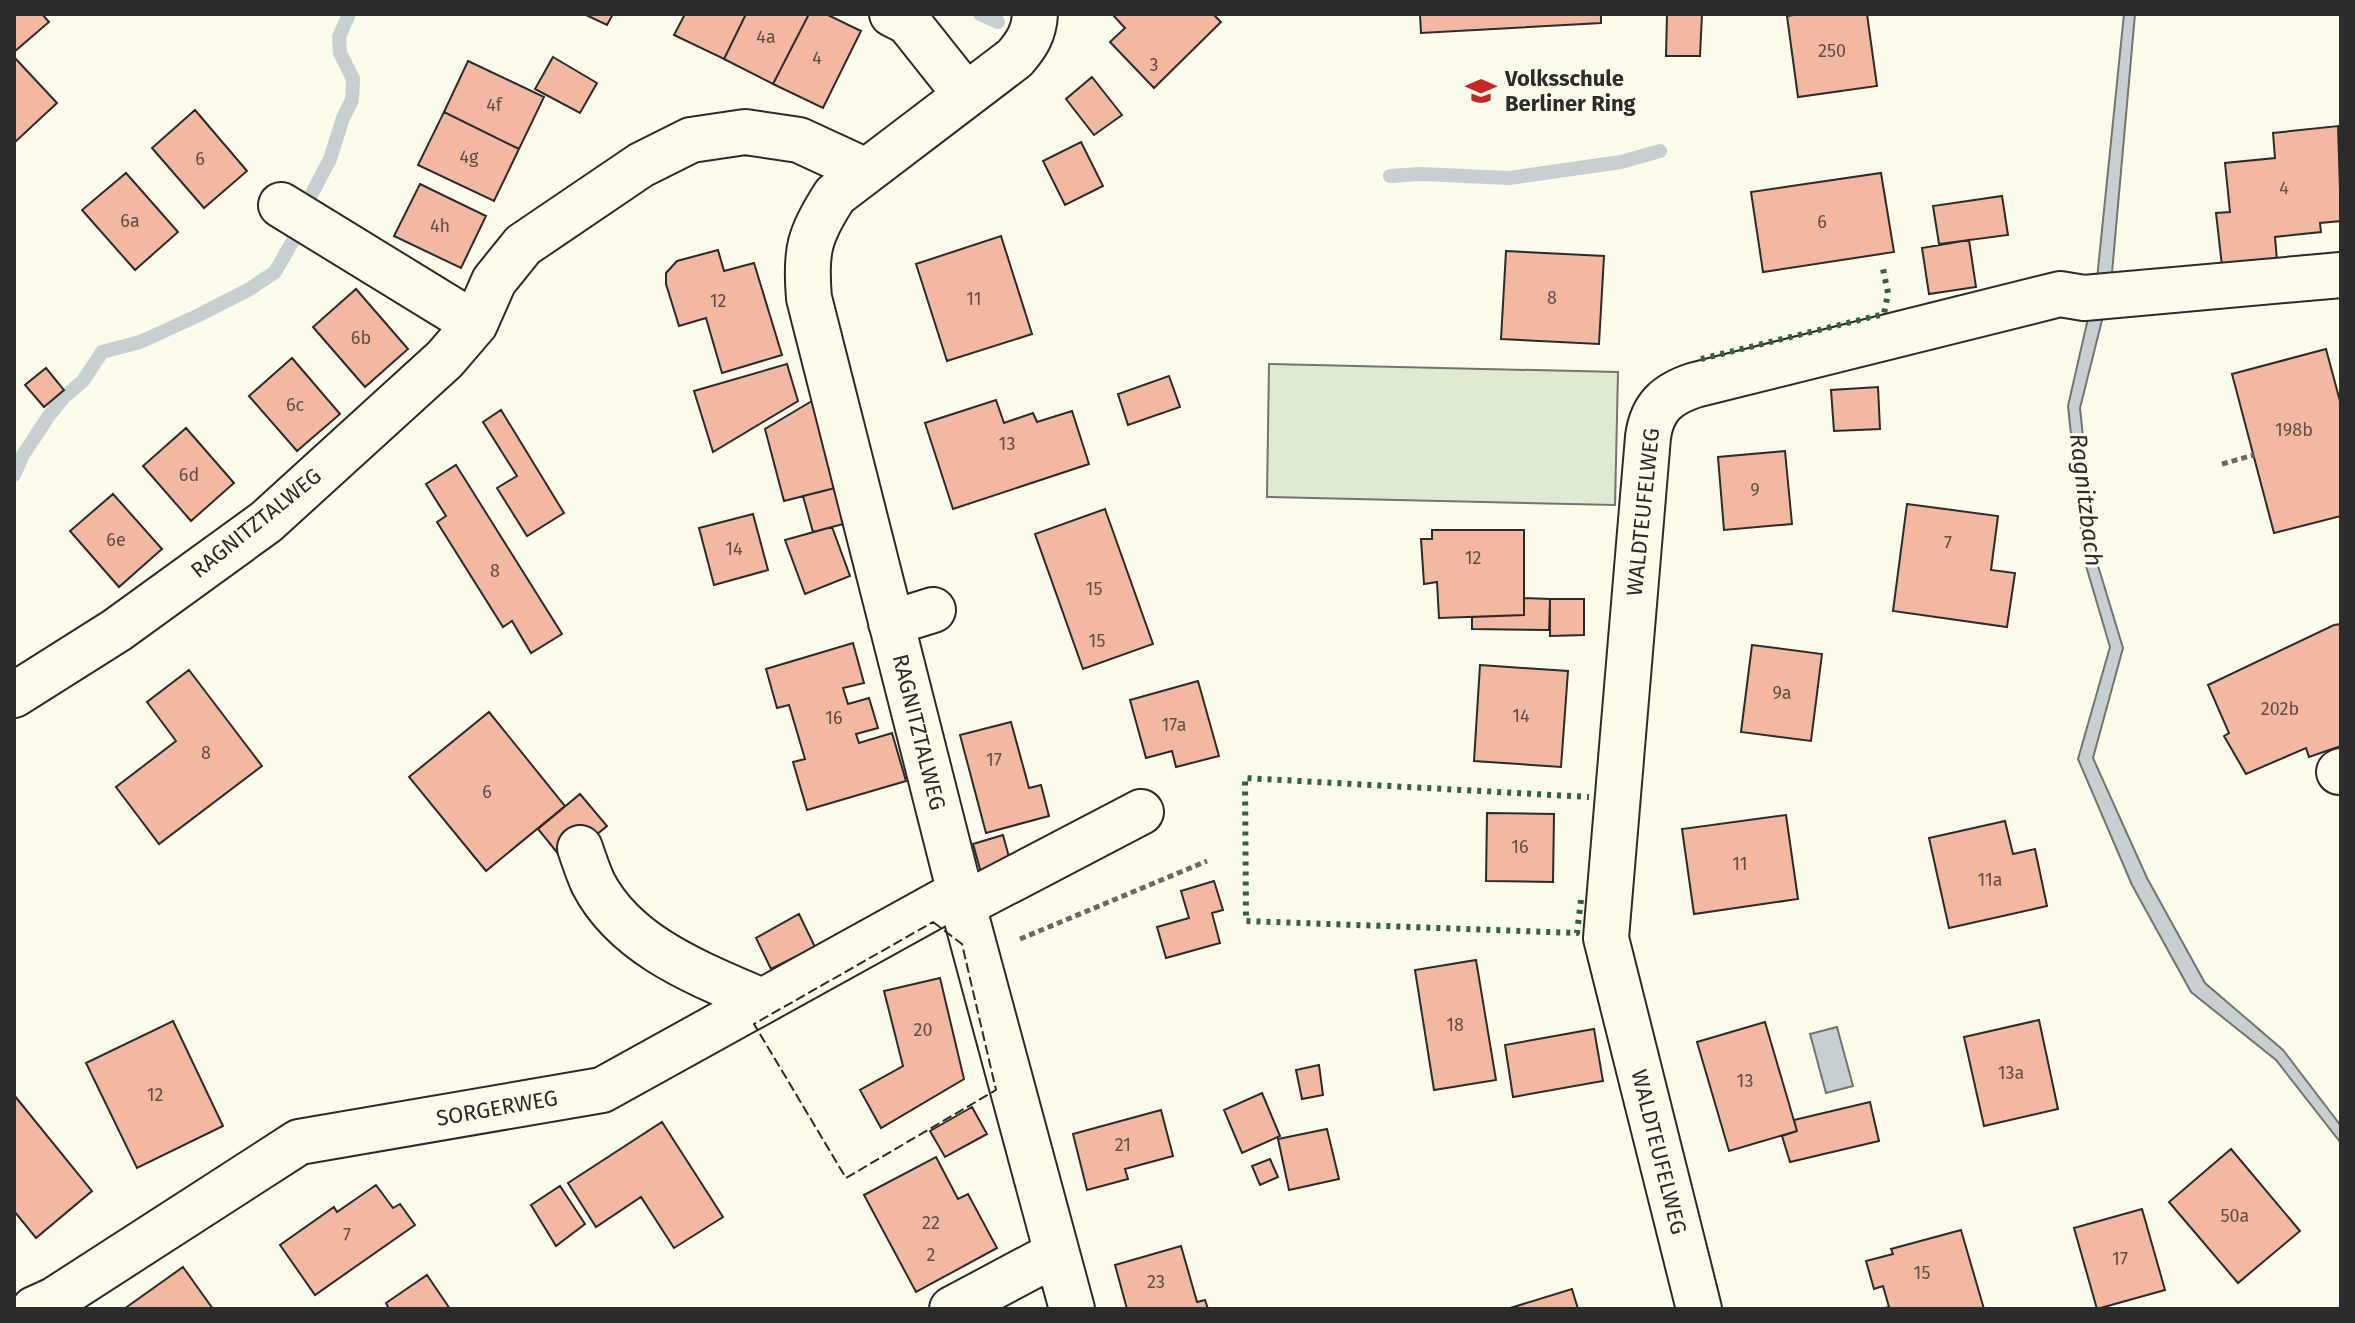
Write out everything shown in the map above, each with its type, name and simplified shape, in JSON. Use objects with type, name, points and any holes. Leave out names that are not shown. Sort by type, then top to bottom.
[{"type":"street","points":[[892,14],[908,22],[966,95]]},
{"type":"street","name":"RAGNITZTALWEG","points":[[1035,14],[1035,27],[1027,44],[1015,58],[835,195],[815,225],[806,261],[809,298],[891,623],[1072,1309]]},
{"type":"street","name":"RAGNITZTALWEG","points":[[14,695],[117,630],[266,522],[445,359],[475,324],[494,281],[523,245],[641,165],[691,140],[745,132],[799,140],[864,170]]},
{"type":"street","points":[[281,205],[475,324]]},
{"type":"street","name":"WALDTEUFELWEG","points":[[1699,1309],[1606,938],[1650,422],[1657,408],[1667,396],[1695,385],[2060,294],[2099,296],[2341,275]]},
{"type":"street","points":[[891,623],[933,610]]},
{"type":"street","name":"SORGERWEG","points":[[34,1309],[54,1300],[299,1142],[602,1090],[762,1001],[1141,812]]},
{"type":"street","points":[[580,848],[594,884],[618,917],[654,950],[762,1001]]},
{"type":"street","points":[[952,1309],[1057,1253]]},
{"type":"path","points":[[2222,464],[2254,455]]},
{"type":"path","points":[[977,957],[1207,861]]},
{"type":"green space","points":[[1269,364],[1618,372],[1615,505],[1267,497]]},
{"type":"water","name":"Ragnitzbach","points":[[2124,14],[2135,14],[2111,284],[2080,408],[2096,559],[2123,648],[2093,758],[2147,878],[2205,983],[2283,1050],[2341,1126],[2341,1143],[2276,1060],[2191,992],[2132,885],[2078,759],[2110,647],[2084,559],[2068,406],[2097,279]]},
{"type":"water","points":[[1837,1027],[1853,1086],[1826,1093],[1810,1034]]},
{"type":"building","points":[[14,14],[42,14],[49,22],[14,52]]},
{"type":"building","points":[[584,14],[613,14],[607,25]]},
{"type":"building","points":[[685,14],[746,14],[724,59],[674,35]]},
{"type":"building","points":[[746,14],[809,14],[773,84],[724,59]]},
{"type":"building","points":[[809,14],[826,14],[861,31],[823,108],[773,84]]},
{"type":"building","points":[[1112,14],[1213,14],[1221,22],[1154,88],[1110,42],[1125,28]]},
{"type":"building","points":[[1420,14],[1601,14],[1601,23],[1421,33]]},
{"type":"building","points":[[1667,14],[1702,14],[1700,56],[1666,56]]},
{"type":"building","points":[[1867,14],[1877,86],[1798,97],[1787,16]]},
{"type":"building","points":[[14,57],[57,103],[14,143]]},
{"type":"building","points":[[553,57],[597,83],[580,113],[535,89]]},
{"type":"building","points":[[468,61],[544,97],[519,149],[444,112]]},
{"type":"building","points":[[1092,77],[1122,115],[1094,135],[1066,99]]},
{"type":"building","points":[[195,110],[247,171],[204,208],[152,148]]},
{"type":"building","points":[[444,112],[519,149],[494,201],[418,165]]},
{"type":"building","points":[[2338,126],[2341,221],[2320,223],[2321,232],[2275,237],[2277,260],[2222,266],[2216,213],[2230,212],[2225,163],[2275,158],[2273,133]]},
{"type":"building","points":[[1081,142],[1103,186],[1065,205],[1043,161]]},
{"type":"building","points":[[126,173],[178,232],[135,270],[82,210]]},
{"type":"building","points":[[1881,173],[1894,252],[1763,272],[1751,192]]},
{"type":"building","points":[[420,184],[486,216],[461,268],[394,236]]},
{"type":"building","points":[[2002,196],[2008,235],[1939,244],[1933,206]]},
{"type":"building","points":[[1001,236],[1032,334],[947,361],[916,264]]},
{"type":"building","points":[[1969,240],[1976,287],[1929,294],[1922,248]]},
{"type":"building","points":[[718,250],[724,271],[754,263],[782,355],[722,373],[706,318],[679,326],[666,284],[666,273],[677,261]]},
{"type":"building","points":[[1506,251],[1604,256],[1599,344],[1501,339]]},
{"type":"building","points":[[356,289],[408,349],[365,387],[313,327]]},
{"type":"building","points":[[2326,349],[2341,405],[2341,516],[2274,533],[2232,374]]},
{"type":"building","points":[[292,358],[340,414],[297,451],[249,396]]},
{"type":"building","points":[[787,364],[798,401],[713,452],[694,391]]},
{"type":"building","points":[[46,368],[64,390],[44,407],[25,385]]},
{"type":"building","points":[[1169,376],[1180,407],[1128,425],[1118,394]]},
{"type":"building","points":[[1878,387],[1880,429],[1834,431],[1831,390]]},
{"type":"building","points":[[817,398],[839,487],[784,501],[765,429]]},
{"type":"building","points":[[996,400],[1004,423],[1033,413],[1037,422],[1072,411],[1089,464],[953,509],[925,423]]},
{"type":"building","points":[[501,410],[564,513],[527,536],[497,488],[517,476],[483,422]]},
{"type":"building","points":[[186,428],[234,483],[191,521],[143,466]]},
{"type":"building","points":[[1785,451],[1792,524],[1724,530],[1718,457]]},
{"type":"building","points":[[456,465],[562,634],[531,653],[512,621],[503,627],[437,522],[446,516],[426,484]]},
{"type":"building","points":[[839,487],[847,523],[813,532],[803,496]]},
{"type":"building","points":[[113,494],[162,549],[119,587],[70,531]]},
{"type":"building","points":[[1907,504],[1998,516],[1991,570],[2015,573],[2007,627],[1893,611]]},
{"type":"building","points":[[1105,509],[1153,644],[1083,669],[1035,534]]},
{"type":"building","points":[[753,514],[768,570],[714,585],[699,528]]},
{"type":"building","points":[[832,527],[850,576],[805,594],[785,540]]},
{"type":"building","points":[[1432,530],[1524,530],[1524,615],[1439,618],[1437,582],[1424,584],[1421,539],[1432,539]]},
{"type":"building","points":[[1524,598],[1550,599],[1549,630],[1472,629],[1472,617],[1524,615]]},
{"type":"building","points":[[1550,599],[1584,599],[1584,635],[1550,636]]},
{"type":"building","points":[[2341,624],[2341,746],[2309,757],[2306,748],[2246,774],[2224,736],[2229,733],[2208,685]]},
{"type":"building","points":[[853,643],[864,683],[843,688],[848,704],[869,698],[878,728],[856,734],[859,743],[892,733],[906,781],[807,810],[793,762],[805,759],[789,705],[777,708],[766,669]]},
{"type":"building","points":[[1752,645],[1822,654],[1811,741],[1741,732]]},
{"type":"building","points":[[1480,665],[1568,671],[1561,767],[1474,761]]},
{"type":"building","points":[[189,670],[262,766],[159,844],[116,787],[176,741],[147,702]]},
{"type":"building","points":[[1198,681],[1219,756],[1176,767],[1172,751],[1146,758],[1130,700]]},
{"type":"building","points":[[489,712],[565,806],[486,871],[409,777]]},
{"type":"building","points":[[1011,722],[1029,788],[1041,785],[1049,816],[986,833],[960,735]]},
{"type":"building","points":[[580,794],[607,826],[564,861],[538,829]]},
{"type":"building","points":[[1487,813],[1554,814],[1553,882],[1486,881]]},
{"type":"building","points":[[1786,815],[1798,899],[1694,914],[1682,829]]},
{"type":"building","points":[[2005,821],[2013,854],[2035,849],[2047,906],[1949,928],[1929,838]]},
{"type":"building","points":[[1003,835],[1012,868],[982,876],[973,844]]},
{"type":"building","points":[[1214,881],[1223,910],[1212,913],[1220,943],[1166,958],[1157,927],[1189,918],[1181,891]]},
{"type":"building","points":[[799,914],[815,947],[771,969],[756,938]]},
{"type":"building","points":[[1476,960],[1496,1080],[1434,1090],[1415,970]]},
{"type":"building","points":[[940,978],[964,1079],[881,1128],[860,1090],[903,1066],[884,991]]},
{"type":"building","points":[[2039,1020],[2058,1109],[1984,1126],[1964,1037]]},
{"type":"building","points":[[173,1021],[223,1126],[137,1168],[86,1063]]},
{"type":"building","points":[[1765,1022],[1797,1131],[1729,1151],[1697,1042]]},
{"type":"building","points":[[1594,1029],[1603,1081],[1513,1097],[1505,1045]]},
{"type":"building","points":[[1319,1065],[1323,1095],[1302,1099],[1296,1070]]},
{"type":"building","points":[[1262,1093],[1280,1136],[1242,1153],[1224,1110]]},
{"type":"building","points":[[14,1095],[92,1191],[36,1238],[14,1211]]},
{"type":"building","points":[[1870,1102],[1879,1141],[1790,1162],[1782,1136],[1797,1131],[1794,1120]]},
{"type":"building","points":[[972,1107],[987,1134],[945,1157],[930,1131]]},
{"type":"building","points":[[1161,1110],[1173,1156],[1125,1169],[1128,1179],[1087,1190],[1073,1134]]},
{"type":"building","points":[[662,1122],[723,1217],[674,1248],[641,1197],[596,1227],[568,1183]]},
{"type":"building","points":[[1327,1129],[1339,1179],[1289,1190],[1278,1139]]},
{"type":"building","points":[[2231,1149],[2300,1231],[2238,1283],[2169,1202]]},
{"type":"building","points":[[936,1157],[958,1199],[968,1194],[997,1248],[916,1292],[864,1195]]},
{"type":"building","points":[[1270,1159],[1278,1177],[1260,1185],[1252,1166]]},
{"type":"building","points":[[376,1185],[393,1208],[400,1204],[415,1225],[315,1295],[280,1245],[334,1207],[337,1212]]},
{"type":"building","points":[[560,1186],[585,1224],[556,1246],[531,1205]]},
{"type":"building","points":[[2142,1209],[2165,1290],[2097,1309],[2074,1228]]},
{"type":"building","points":[[1961,1230],[1984,1309],[1881,1309],[1889,1307],[1883,1286],[1874,1289],[1866,1261],[1893,1254],[1891,1249]]},
{"type":"building","points":[[1181,1246],[1197,1302],[1205,1300],[1208,1309],[1127,1309],[1115,1265]]},
{"type":"building","points":[[183,1267],[213,1309],[124,1309]]},
{"type":"building","points":[[427,1275],[450,1309],[389,1309],[386,1303]]},
{"type":"building","points":[[1572,1289],[1578,1309],[1507,1309]]},
{"type":"waterway","points":[[307,203],[330,159],[352,100],[353,79],[340,53],[339,37],[349,14]]},
{"type":"waterway","points":[[980,14],[998,22]]},
{"type":"waterway","points":[[1390,176],[1421,174],[1509,178],[1621,162],[1660,151]]},
{"type":"waterway","points":[[14,475],[48,417],[64,397],[83,381],[102,352],[140,342],[248,290],[275,272],[294,239]]},
{"type":"hedge","points":[[1701,359],[1884,314],[1888,293],[1882,264]]},
{"type":"hedge","points":[[1581,900],[1577,933],[1246,921],[1245,778],[1589,797]]},
{"type":"fence","points":[[933,922],[962,944],[996,1090],[846,1178],[754,1024],[933,922]]},
{"type":"place","name":"Volksschule Berliner Ring","points":[[1481,91]]}]
